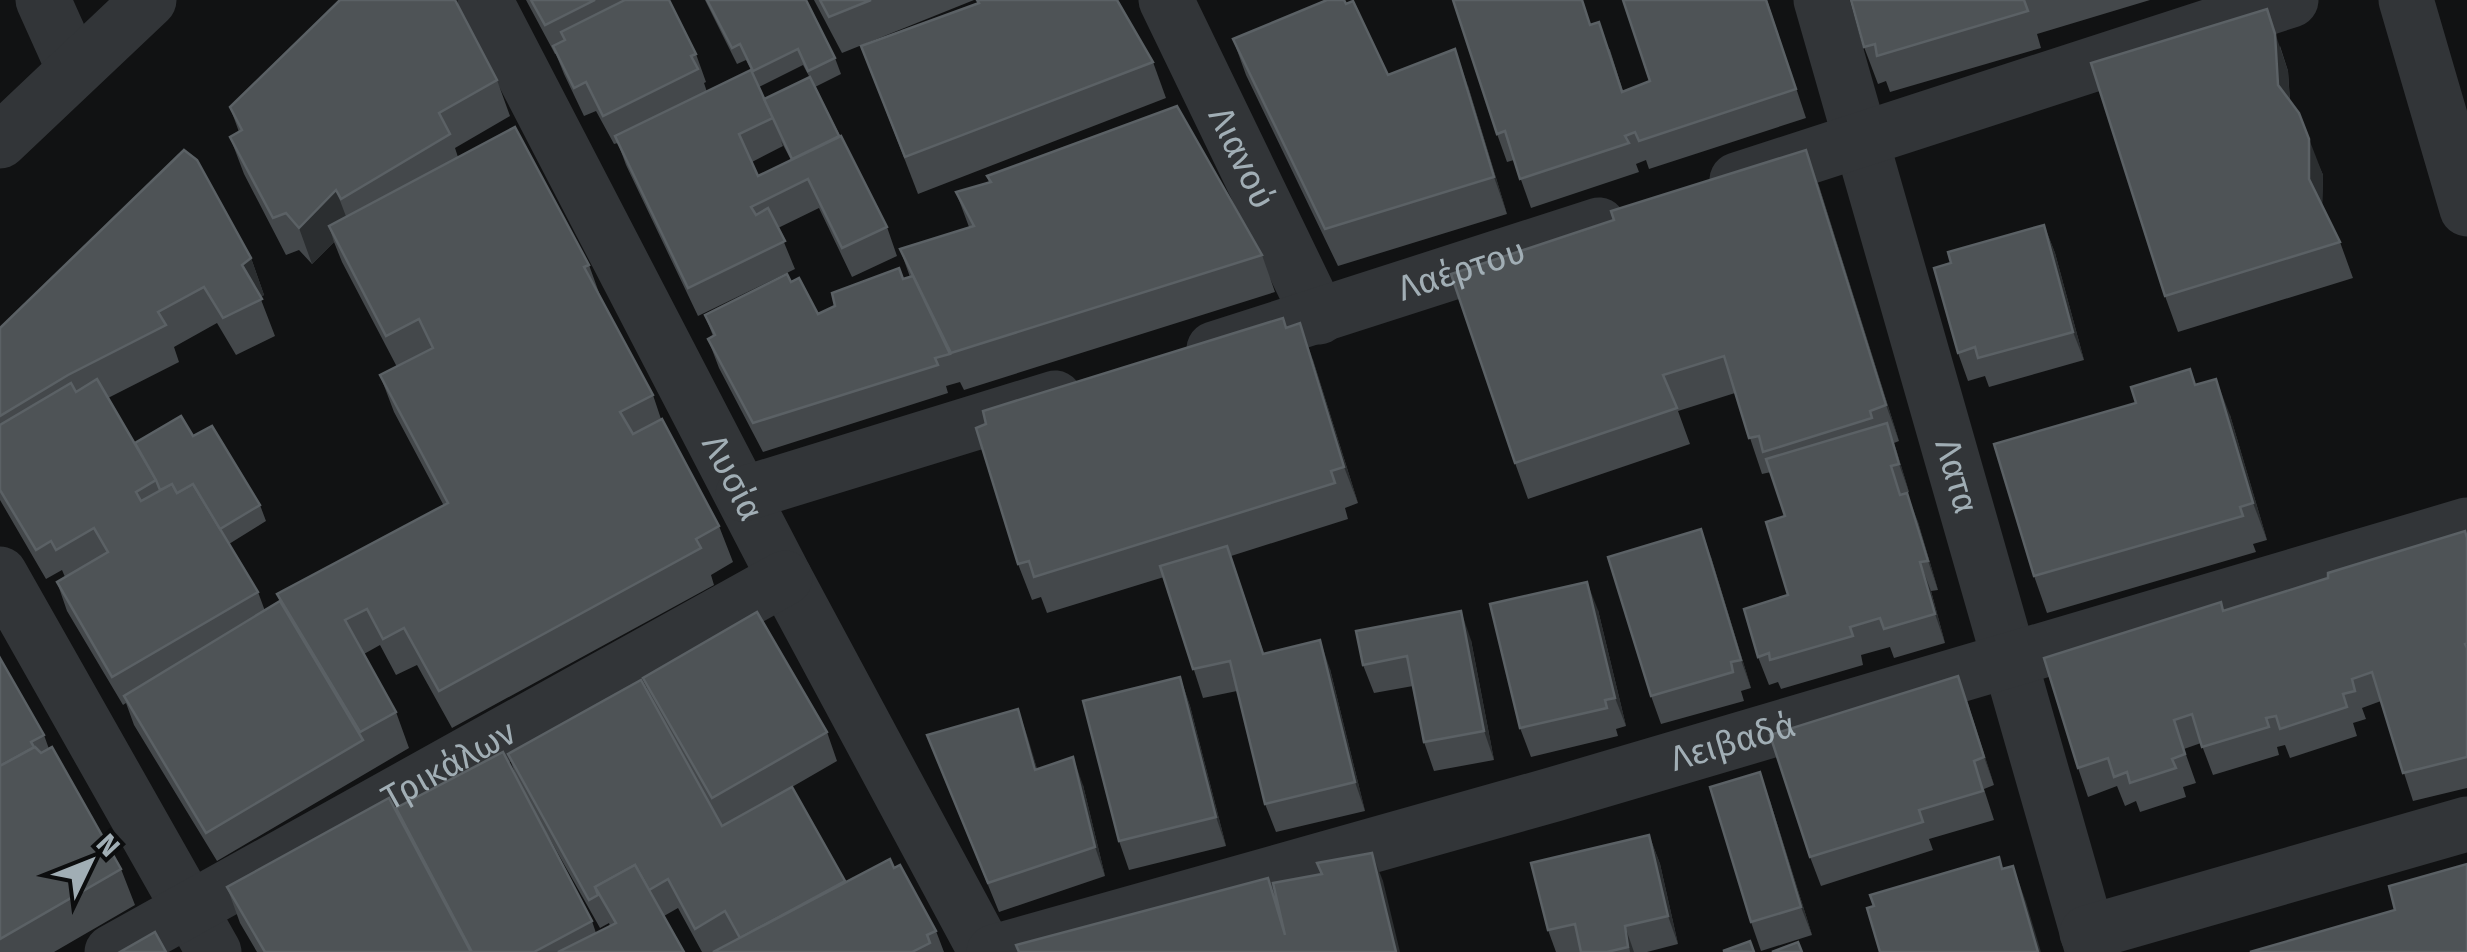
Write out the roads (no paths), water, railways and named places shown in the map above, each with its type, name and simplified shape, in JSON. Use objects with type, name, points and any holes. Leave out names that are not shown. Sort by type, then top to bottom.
[{"type":"street","points":[[43,0],[74,69]]},
{"type":"street","points":[[0,141],[149,0]]},
{"type":"street","name":"Λυσία","points":[[484,0],[785,578],[986,952]]},
{"type":"street","name":"Λιανού","points":[[1166,0],[1319,317]]},
{"type":"street","name":"Λατα","points":[[1821,0],[2090,942]]},
{"type":"street","points":[[1694,194],[2291,0]]},
{"type":"street","points":[[2406,0],[2467,209]]},
{"type":"street","name":"Λαέρτου","points":[[1170,363],[1638,212]]},
{"type":"street","points":[[743,494],[1096,386]]},
{"type":"street","name":"Λειβαδά","points":[[994,952],[1555,794],[2467,524]]},
{"type":"street","points":[[0,574],[202,930]]},
{"type":"street","name":"Τρικάλων","points":[[112,952],[202,930],[785,578]]},
{"type":"street","points":[[2090,942],[2467,824]]}]
